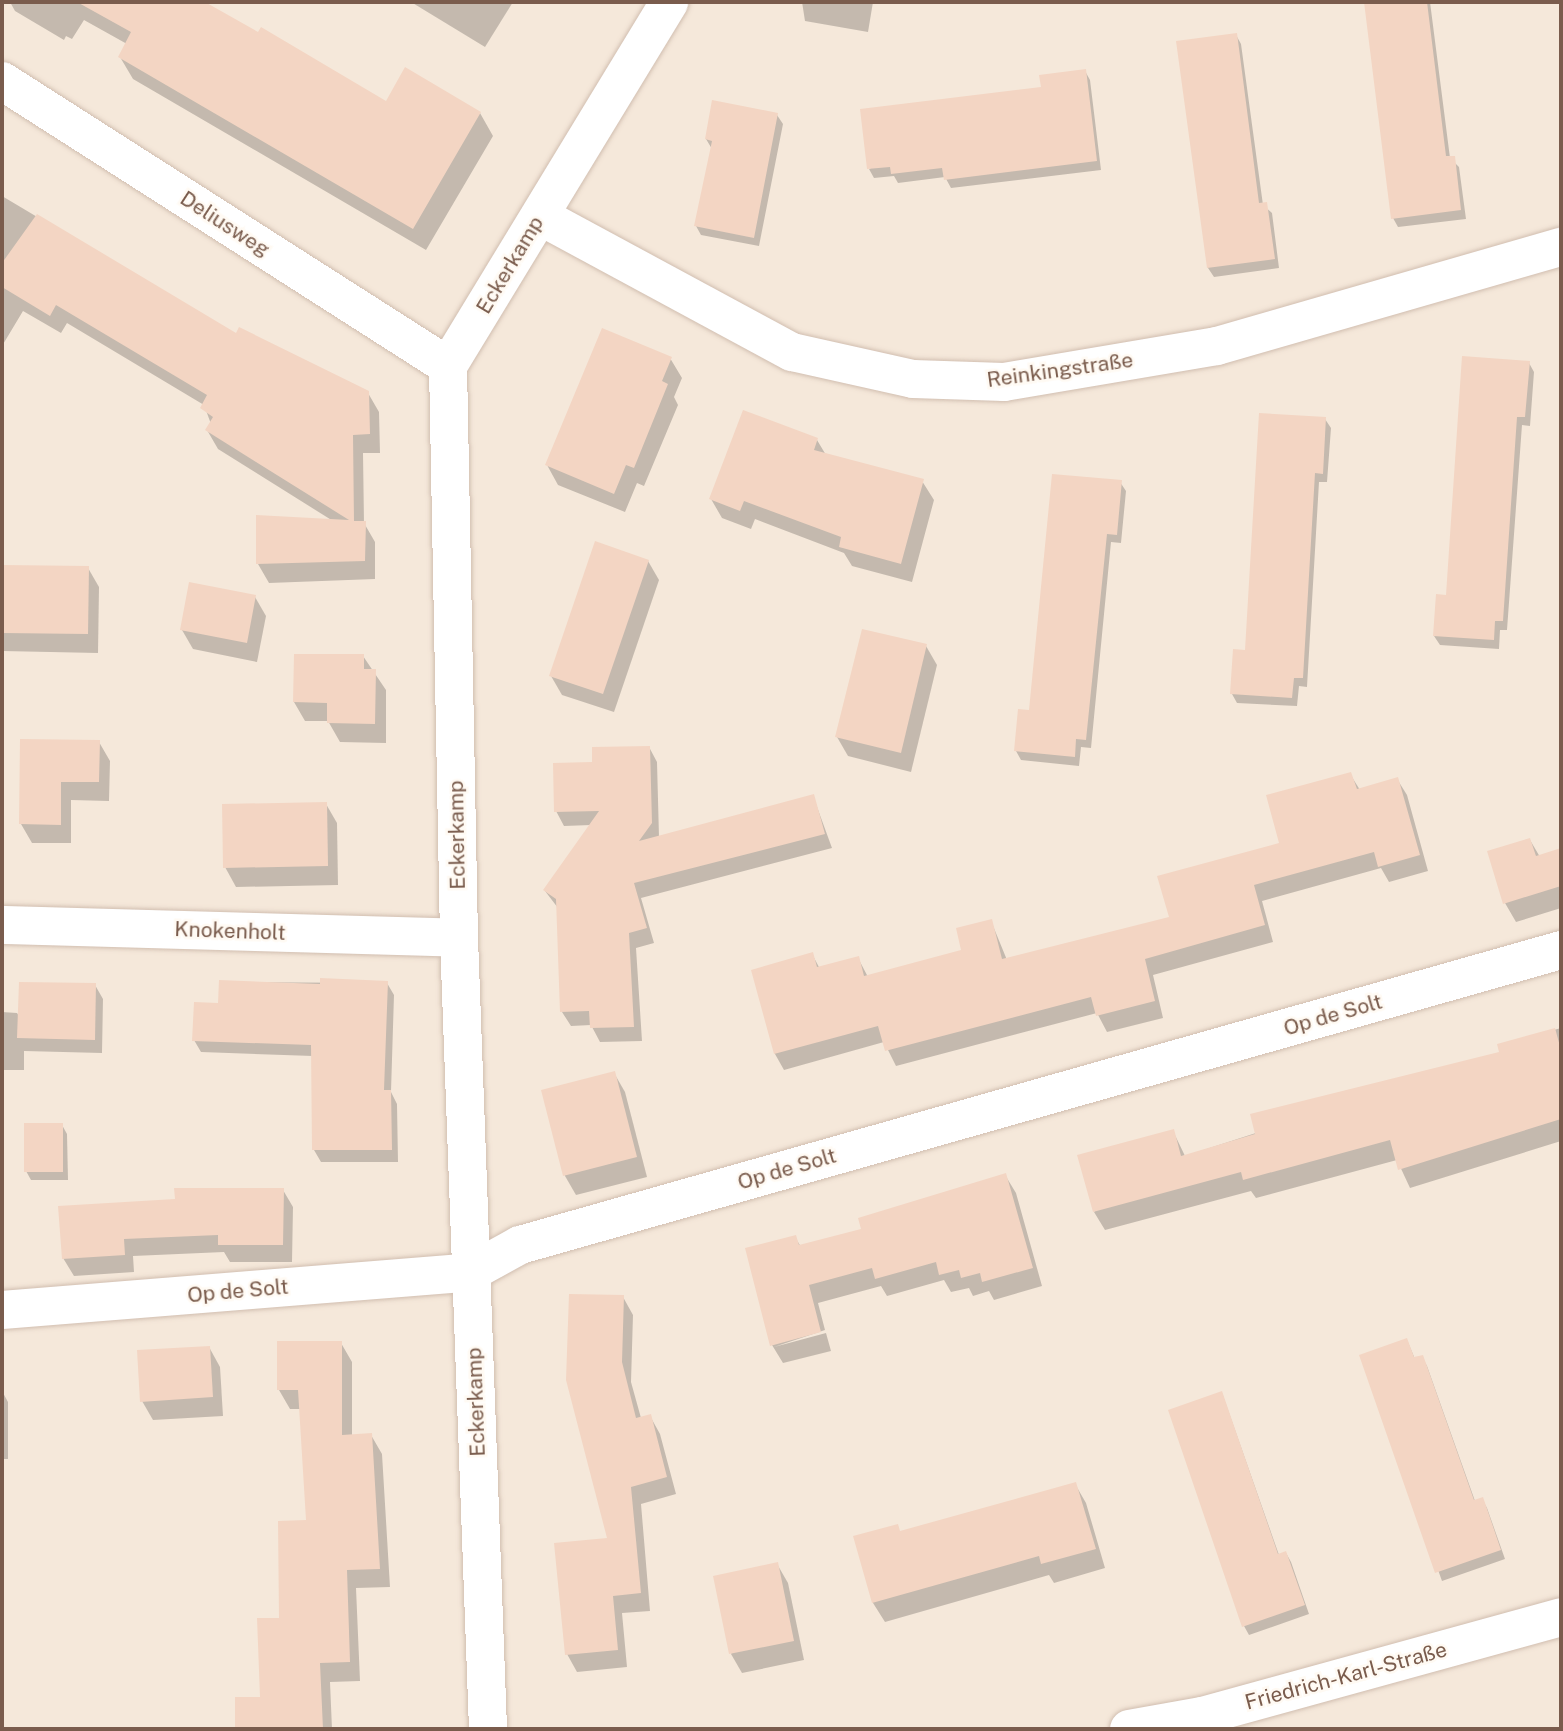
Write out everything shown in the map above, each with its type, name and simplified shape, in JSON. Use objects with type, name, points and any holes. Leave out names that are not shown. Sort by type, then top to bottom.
[{"type":"street","name":"Eckerkamp","points":[[488,1729],[459,938],[448,366],[669,2]]},
{"type":"street","name":"Deliusweg","points":[[2,81],[448,366]]},
{"type":"street","name":"Reinkingstraße","points":[[540,216],[792,352],[913,379],[1004,382],[1217,346],[1561,247]]},
{"type":"street","name":"Knokenholt","points":[[2,925],[459,938]]},
{"type":"street","name":"Op de Solt","points":[[2,1310],[471,1272],[520,1245],[1561,950]]},
{"type":"street","name":"Friedrich-Karl-Straße","points":[[1129,1729],[1202,1716],[1561,1617]]},
{"type":"shaded area","points":[[2,2],[1561,2],[1561,1729],[2,1729]]},
{"type":"building","points":[[77,2],[205,2],[258,32],[261,27],[386,101],[405,67],[481,112],[413,229],[118,57],[131,32]]},
{"type":"building","points":[[1364,2],[1427,2],[1446,156],[1455,156],[1461,210],[1391,219]]},
{"type":"building","points":[[1237,33],[1259,203],[1267,202],[1275,259],[1207,268],[1176,41]]},
{"type":"building","points":[[1086,69],[1097,161],[944,180],[942,168],[891,174],[890,167],[867,169],[860,109],[1041,87],[1039,75]]},
{"type":"building","points":[[712,100],[778,113],[754,238],[694,226],[712,141],[705,139]]},
{"type":"building","points":[[37,214],[236,333],[239,327],[369,391],[370,434],[353,435],[354,521],[366,521],[365,561],[256,564],[256,515],[349,520],[205,430],[213,417],[200,408],[207,395],[56,305],[50,316],[2,287],[2,263]]},
{"type":"building","points":[[602,328],[672,357],[662,381],[668,384],[634,468],[626,465],[614,494],[545,465]]},
{"type":"building","points":[[1462,356],[1530,361],[1525,417],[1517,417],[1503,621],[1495,621],[1494,640],[1433,636],[1436,594],[1446,595]]},
{"type":"building","points":[[743,410],[818,438],[814,450],[924,479],[901,564],[839,547],[841,537],[744,501],[740,511],[709,499]]},
{"type":"building","points":[[1259,413],[1326,417],[1323,474],[1315,473],[1303,678],[1294,678],[1292,698],[1230,694],[1233,649],[1245,650]]},
{"type":"building","points":[[1052,474],[1122,480],[1117,535],[1107,534],[1086,740],[1076,739],[1075,757],[1014,751],[1018,709],[1029,710]]},
{"type":"building","points":[[595,541],[649,560],[603,694],[549,676]]},
{"type":"building","points":[[2,565],[89,566],[88,634],[2,633]]},
{"type":"building","points":[[189,582],[256,595],[247,643],[180,630]]},
{"type":"building","points":[[862,629],[927,644],[901,753],[835,737]]},
{"type":"building","points":[[294,654],[364,654],[364,669],[376,669],[375,724],[327,723],[327,703],[293,702]]},
{"type":"building","points":[[20,739],[100,740],[99,782],[61,782],[61,825],[19,824]]},
{"type":"building","points":[[650,746],[652,823],[639,841],[814,794],[825,834],[634,883],[647,928],[629,933],[634,1027],[590,1028],[589,1011],[560,1012],[556,899],[543,890],[599,811],[554,812],[553,763],[592,762],[592,747]]},
{"type":"building","points":[[1351,772],[1357,789],[1398,777],[1420,855],[1378,867],[1374,852],[1254,885],[1265,925],[1145,959],[1155,1001],[1096,1016],[1091,997],[885,1051],[878,1026],[774,1054],[751,970],[813,952],[817,967],[859,956],[864,976],[961,950],[956,928],[992,919],[1002,959],[1169,917],[1157,876],[1279,843],[1266,795]]},
{"type":"building","points":[[327,802],[328,866],[223,868],[222,804]]},
{"type":"building","points":[[1530,838],[1536,856],[1561,848],[1561,886],[1503,904],[1487,851]]},
{"type":"building","points":[[320,978],[388,981],[384,1090],[391,1090],[392,1150],[312,1150],[311,1045],[192,1041],[194,1002],[218,1003],[219,980],[320,984]]},
{"type":"building","points":[[19,982],[96,983],[95,1040],[17,1038]]},
{"type":"building","points":[[1555,1028],[1561,1050],[1561,1119],[1398,1170],[1390,1140],[1243,1180],[1241,1172],[1093,1212],[1077,1155],[1174,1129],[1181,1156],[1255,1134],[1250,1114],[1499,1052],[1497,1044]]},
{"type":"building","points":[[615,1071],[637,1157],[563,1176],[541,1090]]},
{"type":"building","points":[[24,1123],[63,1123],[63,1172],[24,1172]]},
{"type":"building","points":[[1006,1173],[1033,1268],[982,1282],[980,1273],[961,1278],[959,1270],[939,1275],[936,1262],[875,1279],[872,1268],[809,1285],[821,1332],[770,1346],[745,1248],[796,1235],[799,1245],[861,1229],[858,1218]]},
{"type":"building","points":[[174,1188],[284,1188],[283,1245],[218,1245],[218,1235],[124,1239],[125,1255],[62,1259],[58,1206],[175,1199]]},
{"type":"building","points":[[569,1294],[624,1295],[622,1362],[636,1418],[651,1414],[667,1477],[631,1487],[641,1593],[613,1596],[618,1650],[565,1655],[554,1543],[607,1538],[566,1380]]},
{"type":"building","points":[[1407,1338],[1414,1357],[1423,1355],[1474,1500],[1483,1497],[1501,1550],[1435,1573],[1359,1355]]},
{"type":"building","points":[[277,1341],[342,1341],[342,1435],[372,1433],[380,1569],[347,1570],[350,1662],[320,1663],[323,1729],[235,1729],[235,1697],[260,1697],[257,1618],[279,1618],[278,1521],[306,1520],[298,1390],[277,1390]]},
{"type":"building","points":[[210,1346],[213,1397],[140,1402],[137,1350]]},
{"type":"building","points":[[1222,1391],[1278,1554],[1286,1551],[1305,1605],[1242,1627],[1168,1410]]},
{"type":"building","points":[[1076,1482],[1096,1549],[1041,1564],[1039,1556],[872,1603],[853,1536],[898,1524],[900,1531]]},
{"type":"building","points":[[778,1562],[794,1641],[729,1654],[713,1576]]}]
